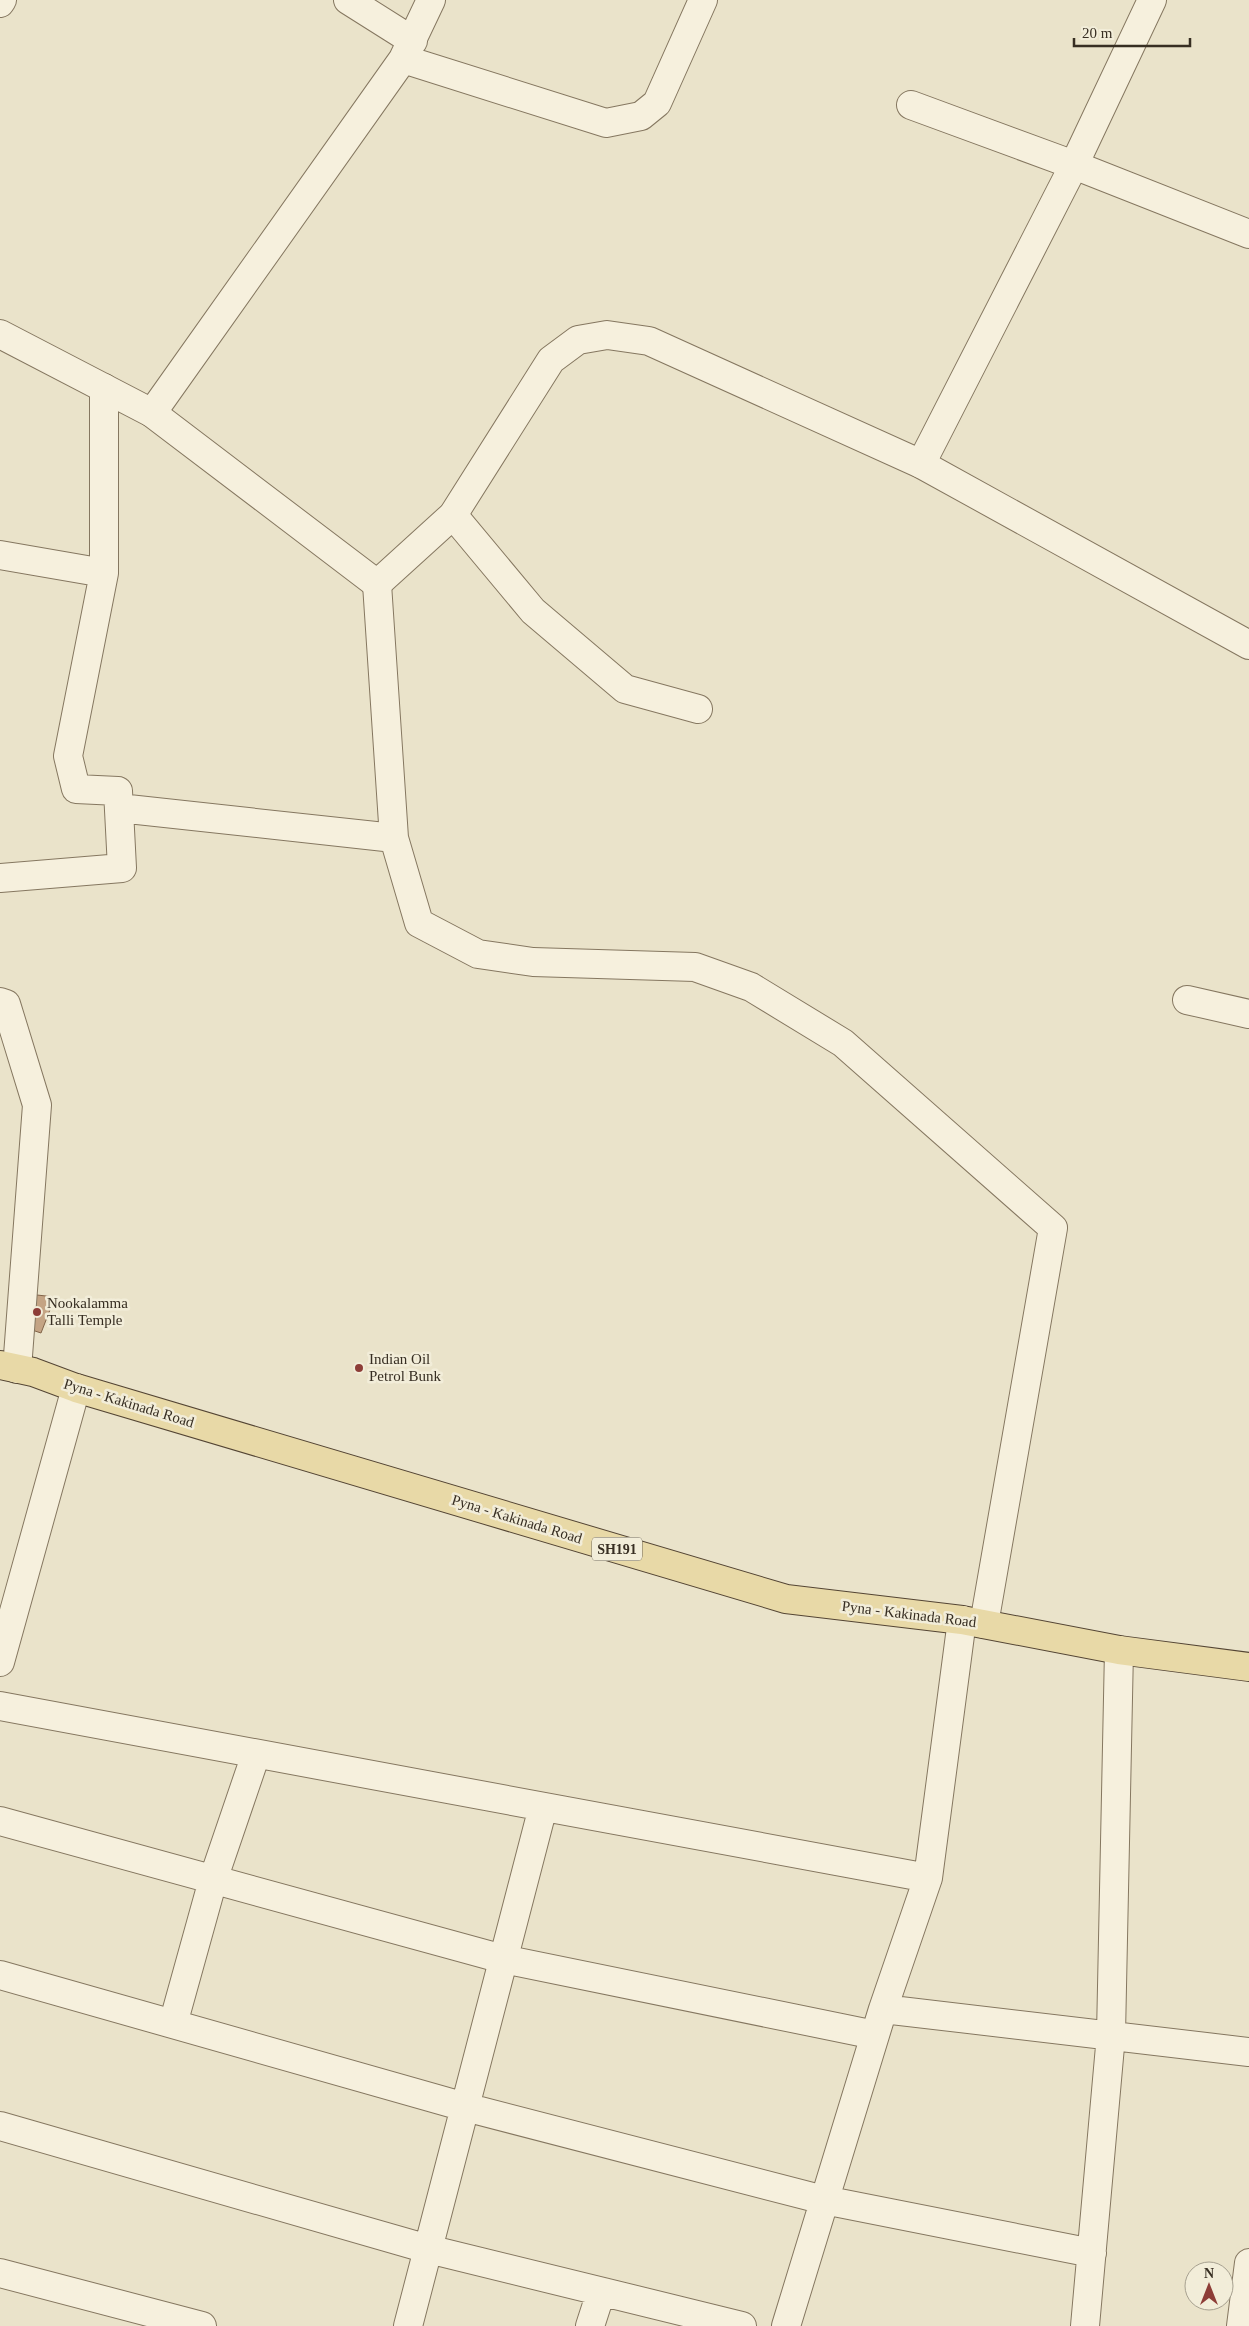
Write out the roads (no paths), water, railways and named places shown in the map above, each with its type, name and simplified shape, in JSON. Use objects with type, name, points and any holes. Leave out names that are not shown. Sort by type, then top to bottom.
[{"type":"main road","name":"Pyna - Kakinada Road","points":[[9,1367],[786,1599],[973,1622],[1119,1650],[1249,1667]]},
{"type":"street","points":[[348,0],[408,50],[606,123],[641,116],[657,103],[702,0]]},
{"type":"street","points":[[152,413],[408,50],[431,0]]},
{"type":"street","points":[[921,464],[1074,165],[1152,0]]},
{"type":"street","points":[[911,105],[1074,165],[1249,234]]},
{"type":"street","points":[[0,334],[152,413],[377,584],[394,838],[419,923],[478,954],[533,962],[695,967],[751,987],[843,1042],[1053,1228],[973,1622],[928,1878],[883,2008],[786,2326]]},
{"type":"street","points":[[377,584],[452,515],[551,360],[578,340],[607,335],[649,341],[921,464],[1249,645]]},
{"type":"street","points":[[0,878],[122,868],[118,791],[76,790],[68,756],[104,573],[104,388]]},
{"type":"street","points":[[452,515],[533,611],[625,689],[698,709]]},
{"type":"street","points":[[0,555],[104,573]]},
{"type":"street","points":[[119,808],[394,838]]},
{"type":"street","points":[[1188,1000],[1249,1014]]},
{"type":"street","points":[[0,1002],[6,1004],[37,1105],[9,1367]]},
{"type":"street","points":[[0,1662],[76,1388]]},
{"type":"street","points":[[1085,2326],[1111,2036],[1119,1650]]},
{"type":"street","points":[[0,1706],[928,1878]]},
{"type":"street","points":[[173,2024],[213,1880],[256,1754]]},
{"type":"street","points":[[408,2326],[543,1807]]},
{"type":"street","points":[[0,1821],[503,1959],[875,2036]]},
{"type":"street","points":[[0,1975],[465,2106],[824,2200],[1092,2253]]},
{"type":"street","points":[[883,2008],[1249,2052]]},
{"type":"street","points":[[0,2126],[428,2249],[742,2326]]},
{"type":"street","points":[[1242,2326],[1249,2263]]},
{"type":"street","points":[[0,2272],[202,2326]]},
{"type":"street","points":[[590,2326],[600,2292]]},
{"type":"place","name":"Nookalamma Talli Temple","points":[[37,1312]]},
{"type":"place","name":"Indian Oil Petrol Bunk","points":[[359,1368]]}]
